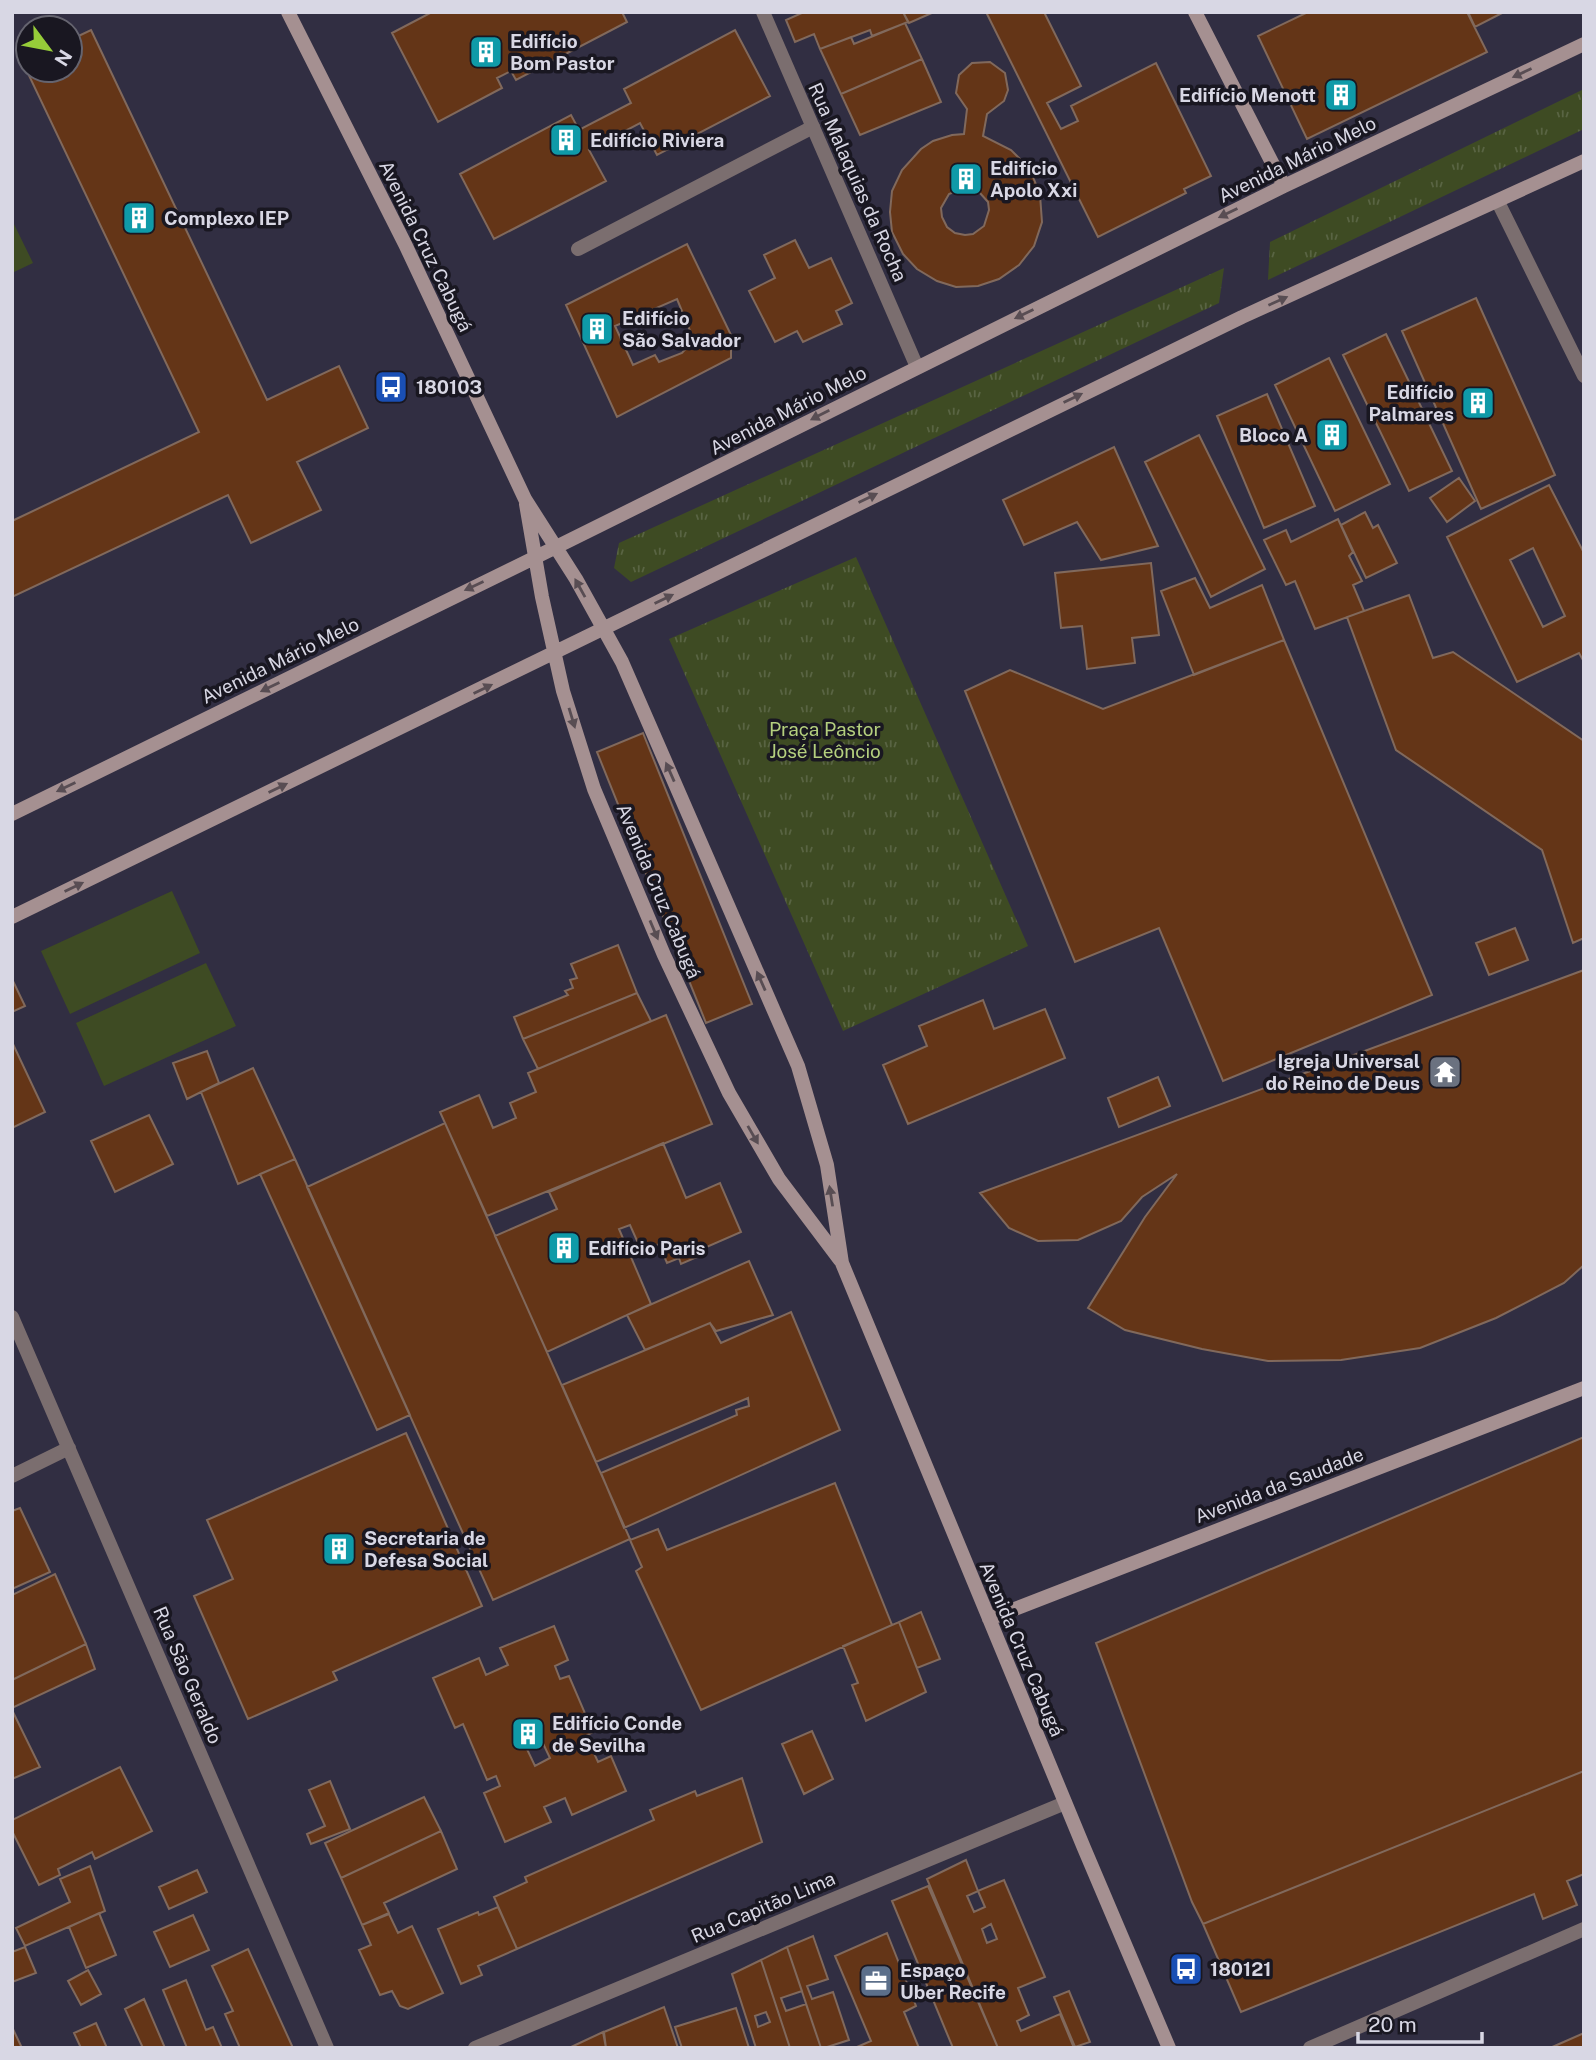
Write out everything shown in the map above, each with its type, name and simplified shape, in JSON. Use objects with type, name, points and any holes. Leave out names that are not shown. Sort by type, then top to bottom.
[{"type":"main road","name":"Avenida Cruz Cabugá","points":[[288,12],[405,244],[525,499],[622,662],[798,1066],[827,1165],[842,1263],[1169,2048]]},
{"type":"main road","points":[[1195,12],[1284,186]]},
{"type":"main road","name":"Avenida Mário Melo","points":[[12,814],[1284,186],[1584,44]]},
{"type":"main road","points":[[12,917],[1242,317],[1584,161]]},
{"type":"main road","name":"Avenida Cruz Cabugá","points":[[525,499],[563,691],[594,789],[676,980],[729,1093],[779,1179],[842,1263]]},
{"type":"main road","name":"Avenida da Saudade","points":[[989,1619],[1584,1388]]},
{"type":"street","name":"Rua Malaquias da Rocha","points":[[763,12],[917,367]]},
{"type":"street","points":[[578,249],[813,127]]},
{"type":"street","points":[[1498,202],[1584,376]]},
{"type":"street","name":"Rua São Geraldo","points":[[12,1317],[327,2048]]},
{"type":"street","points":[[12,1476],[69,1448]]},
{"type":"street","name":"Rua Capitão Lima","points":[[475,2048],[1065,1803]]},
{"type":"street","points":[[1310,2048],[1584,1929]]},
{"type":"green space","points":[[1584,89],[1584,129],[1268,280],[1270,242]]},
{"type":"green space","points":[[12,220],[33,263],[12,273]]},
{"type":"green space","points":[[1224,268],[1219,303],[631,582],[614,568],[619,543]]},
{"type":"green space","name":"Praça Pastor José Leôncio","points":[[856,557],[1028,946],[843,1031],[669,639]]},
{"type":"green space","points":[[172,891],[200,953],[70,1014],[41,951]]},
{"type":"green space","points":[[206,963],[236,1026],[104,1086],[76,1023]]},
{"type":"building","name":"Edifício Bom Pastor","points":[[432,12],[622,12],[627,22],[516,80],[511,71],[497,78],[502,88],[438,122],[392,33]]},
{"type":"building","points":[[804,12],[903,12],[908,22],[872,36],[870,30],[820,49],[814,34],[795,42],[786,20]]},
{"type":"building","points":[[903,12],[934,12],[909,23]]},
{"type":"building","points":[[986,12],[1044,12],[1081,86],[1047,103],[1061,129],[1078,121],[1071,106],[1156,63],[1211,176],[1184,189],[1186,193],[1098,237]]},
{"type":"building","name":"Edifício Menott","points":[[1308,12],[1467,12],[1487,52],[1307,139],[1258,36]]},
{"type":"building","points":[[1468,12],[1504,12],[1475,27]]},
{"type":"building","points":[[905,23],[922,59],[841,94],[820,49],[851,37],[854,44]]},
{"type":"building","name":"Complexo IEP","points":[[91,30],[267,400],[339,366],[368,428],[297,462],[321,510],[251,543],[228,495],[12,597],[12,521],[199,432],[33,84],[84,84],[84,33]]},
{"type":"building","name":"Edifício Riviera","points":[[735,30],[770,96],[657,155],[640,123],[589,150],[606,181],[494,239],[460,174],[571,115],[579,130],[631,103],[624,89]]},
{"type":"building","points":[[922,59],[941,102],[860,135],[841,94]]},
{"type":"building","name":"Edifício Apolo Xxi","points":[[990,62],[1005,73],[1008,90],[1004,101],[987,114],[983,136],[1011,150],[1030,169],[1040,195],[1042,222],[1034,246],[1019,265],[999,279],[978,286],[956,287],[937,281],[917,269],[903,254],[892,232],[890,212],[892,191],[902,170],[921,149],[933,141],[964,134],[967,109],[956,93],[959,75],[972,63]],"holes":[[[964,188],[973,188],[988,202],[989,210],[984,226],[973,234],[955,233],[947,227],[941,208],[949,194]]]},
{"type":"building","points":[[795,240],[809,268],[831,258],[852,303],[836,311],[842,324],[803,342],[797,331],[775,342],[749,291],[775,278],[764,255]]},
{"type":"building","name":"Edifício São Salvador","points":[[687,244],[731,335],[731,358],[617,417],[566,305]],"holes":[[[677,299],[692,342],[682,353],[659,362],[655,355],[633,365],[615,326]]]},
{"type":"building","name":"Edifício Palmares","points":[[1476,298],[1555,475],[1481,509],[1402,331]]},
{"type":"building","points":[[1386,334],[1452,471],[1409,491],[1343,355]]},
{"type":"building","name":"Bloco A","points":[[1329,358],[1390,484],[1335,511],[1275,385]]},
{"type":"building","points":[[1267,394],[1315,506],[1264,528],[1217,416]]},
{"type":"building","points":[[1199,435],[1265,569],[1211,597],[1145,462]]},
{"type":"building","points":[[1114,447],[1158,546],[1101,560],[1077,522],[1024,545],[1003,500]]},
{"type":"building","points":[[1459,478],[1475,501],[1447,522],[1430,498]]},
{"type":"building","points":[[1549,485],[1584,553],[1584,662],[1579,653],[1517,682],[1447,537]]},
{"type":"building","points":[[1365,512],[1373,528],[1378,525],[1397,563],[1366,578],[1341,525]]},
{"type":"building","points":[[1338,519],[1353,552],[1349,556],[1362,581],[1353,585],[1364,611],[1315,629],[1295,581],[1286,585],[1264,540],[1286,530],[1291,542]]},
{"type":"building","points":[[1533,548],[1565,616],[1543,627],[1510,560]]},
{"type":"building","points":[[1151,563],[1159,635],[1132,638],[1135,663],[1087,669],[1082,626],[1061,628],[1055,573]]},
{"type":"building","points":[[1195,578],[1210,608],[1262,585],[1284,640],[1194,675],[1161,591]]},
{"type":"building","points":[[1409,595],[1433,658],[1453,652],[1584,741],[1584,938],[1573,943],[1542,850],[1396,750],[1347,617]]},
{"type":"building","points":[[1284,640],[1432,995],[1223,1081],[1159,928],[1075,962],[965,691],[1010,670],[1103,709]]},
{"type":"building","points":[[643,733],[752,1004],[706,1023],[597,752]]},
{"type":"building","points":[[1515,928],[1528,960],[1489,975],[1476,943]]},
{"type":"building","points":[[618,945],[637,993],[523,1039],[514,1017],[568,995],[565,991],[573,988],[570,980],[577,978],[571,964]]},
{"type":"building","name":"Igreja Universal do Reino de Deus","points":[[1584,970],[1584,1265],[1564,1283],[1496,1318],[1420,1348],[1341,1360],[1268,1361],[1202,1349],[1125,1330],[1088,1308],[1145,1217],[1177,1174],[1142,1197],[1121,1221],[1078,1240],[1038,1241],[1009,1228],[980,1193]]},
{"type":"building","points":[[12,979],[25,1006],[12,1012]]},
{"type":"building","points":[[637,993],[651,1021],[538,1069],[523,1039]]},
{"type":"building","points":[[983,1000],[994,1029],[1045,1009],[1065,1058],[908,1124],[883,1065],[927,1046],[919,1026]]},
{"type":"building","points":[[666,1015],[712,1124],[487,1216],[440,1112],[479,1095],[493,1128],[516,1118],[510,1103],[536,1092],[528,1073]]},
{"type":"building","points":[[12,1042],[45,1112],[12,1128]]},
{"type":"building","points":[[207,1051],[219,1083],[187,1099],[173,1063]]},
{"type":"building","points":[[253,1068],[295,1159],[238,1184],[201,1092]]},
{"type":"building","points":[[1158,1077],[1170,1106],[1119,1127],[1108,1098]]},
{"type":"building","points":[[149,1115],[173,1164],[115,1192],[91,1141]]},
{"type":"building","points":[[445,1123],[630,1539],[493,1600],[307,1187]]},
{"type":"building","name":"Edifício Paris","points":[[663,1143],[686,1198],[720,1183],[741,1232],[695,1252],[697,1257],[681,1264],[679,1258],[667,1263],[659,1244],[642,1252],[630,1225],[619,1229],[651,1304],[547,1352],[495,1236],[557,1209],[549,1192]]},
{"type":"building","points":[[295,1159],[410,1415],[377,1430],[260,1174]]},
{"type":"building","points":[[749,1261],[773,1315],[716,1331],[710,1323],[645,1350],[627,1315]]},
{"type":"building","points":[[791,1312],[840,1430],[624,1528],[601,1473],[737,1415],[736,1410],[749,1406],[748,1398],[596,1462],[562,1385],[710,1323],[721,1343]]},
{"type":"building","name":"Secretaria de Defesa Social","points":[[406,1433],[482,1606],[333,1672],[337,1680],[248,1719],[194,1596],[233,1579],[207,1520]]},
{"type":"building","points":[[1584,1437],[1584,1771],[1203,1924],[1192,1902],[1096,1643]]},
{"type":"building","points":[[835,1483],[892,1625],[701,1710],[636,1571],[642,1567],[630,1540],[658,1529],[667,1550]]},
{"type":"building","points":[[20,1508],[50,1572],[12,1589],[12,1511]]},
{"type":"building","points":[[55,1574],[86,1644],[12,1680],[12,1595]]},
{"type":"building","points":[[921,1612],[940,1659],[917,1668],[899,1622]]},
{"type":"building","points":[[899,1622],[926,1692],[866,1721],[852,1685],[858,1683],[843,1646]]},
{"type":"building","name":"Edifício Conde de Sevilha","points":[[554,1626],[568,1660],[555,1666],[560,1679],[569,1676],[593,1732],[586,1736],[598,1762],[611,1756],[626,1791],[572,1815],[565,1798],[544,1807],[551,1822],[505,1842],[484,1793],[500,1786],[496,1776],[487,1780],[463,1724],[455,1728],[433,1678],[479,1658],[486,1675],[508,1665],[500,1648]]},
{"type":"building","points":[[86,1644],[95,1669],[12,1708],[12,1680]]},
{"type":"building","points":[[12,1710],[40,1767],[12,1779]]},
{"type":"building","points":[[812,1731],[833,1779],[804,1794],[782,1744]]},
{"type":"building","points":[[539,1735],[550,1758],[535,1766],[524,1743]]},
{"type":"building","points":[[120,1767],[152,1831],[95,1859],[92,1852],[58,1869],[60,1875],[39,1885],[12,1831],[12,1820]]},
{"type":"building","points":[[1584,1771],[1584,1874],[1567,1881],[1577,1905],[1543,1919],[1534,1894],[1241,2012],[1203,1924]]},
{"type":"building","points":[[742,1778],[762,1842],[517,1949],[494,1897],[527,1882],[525,1877],[654,1820],[650,1810],[695,1791],[697,1796]]},
{"type":"building","points":[[330,1781],[350,1829],[311,1844],[307,1834],[325,1826],[309,1790]]},
{"type":"building","points":[[424,1797],[441,1831],[341,1878],[325,1843]]},
{"type":"building","points":[[441,1831],[457,1869],[384,1903],[389,1913],[362,1925],[341,1878]]},
{"type":"building","points":[[966,1860],[978,1891],[1004,1880],[1045,1977],[1018,1988],[1029,2015],[1017,2021],[1021,2031],[1060,2014],[1074,2048],[998,2048],[927,1879]]},
{"type":"building","points":[[90,1866],[105,1911],[25,1946],[16,1928],[70,1902],[60,1879]]},
{"type":"building","points":[[197,1870],[207,1892],[169,1909],[159,1887]]},
{"type":"building","points":[[928,1886],[998,2048],[953,2048],[892,1901]]},
{"type":"building","points":[[978,1891],[985,1907],[974,1912],[967,1896]]},
{"type":"building","points":[[498,1907],[517,1949],[478,1966],[482,1975],[461,1984],[438,1929],[478,1912],[479,1915]]},
{"type":"building","points":[[99,1913],[116,1955],[86,1968],[69,1927]]},
{"type":"building","points":[[389,1914],[398,1933],[412,1926],[443,1993],[408,2009],[400,2006],[392,1991],[380,1995],[359,1950],[371,1945],[362,1925]]},
{"type":"building","points":[[193,1915],[209,1950],[170,1967],[154,1932]]},
{"type":"building","points":[[991,1924],[997,1939],[987,1943],[982,1929]]},
{"type":"building","name":"Espaço Uber Recife","points":[[887,1933],[916,2006],[904,2012],[919,2048],[857,2047],[871,2041],[835,1956]]},
{"type":"building","points":[[813,1936],[828,1979],[807,1986],[812,1999],[833,1992],[849,2040],[824,2048],[821,2048],[787,1947]]},
{"type":"building","points":[[25,1947],[36,1973],[12,1982],[12,1952]]},
{"type":"building","points":[[787,1947],[802,1991],[781,1998],[786,2011],[806,2004],[821,2048],[790,2048],[761,1960]]},
{"type":"building","points":[[248,1949],[293,2048],[240,2048],[225,2014],[233,2011],[212,1966]]},
{"type":"building","points":[[761,1960],[790,2048],[756,2048],[732,1974]]},
{"type":"building","points":[[88,1970],[101,1994],[81,2005],[68,1981]]},
{"type":"building","points":[[186,1980],[206,2030],[213,2027],[222,2048],[187,2048],[163,1990]]},
{"type":"building","points":[[1069,1991],[1090,2042],[1075,2047],[1054,1997]]},
{"type":"building","points":[[144,1999],[165,2048],[143,2048],[125,2009]]},
{"type":"building","points":[[664,2007],[678,2048],[606,2048],[604,2032]]},
{"type":"building","points":[[736,2008],[749,2048],[682,2048],[675,2027]]},
{"type":"building","points":[[766,2012],[770,2022],[758,2027],[755,2016]]},
{"type":"building","points":[[96,2023],[107,2048],[81,2048],[74,2033]]},
{"type":"building","points":[[12,2027],[22,2048],[12,2048]]},
{"type":"building","points":[[603,2032],[606,2048],[569,2048]]},
{"type":"building","points":[[1584,2033],[1584,2048],[1550,2048]]},
{"type":"place","name":"Edifício Bom Pastor","points":[[486,52]]},
{"type":"place","name":"Edifício Menott","points":[[1341,95]]},
{"type":"place","name":"Edifício Riviera","points":[[566,140]]},
{"type":"place","name":"Edifício Apolo Xxi","points":[[966,179]]},
{"type":"place","name":"Complexo IEP","points":[[139,218]]},
{"type":"place","name":"Edifício São Salvador","points":[[597,329]]},
{"type":"place","name":"180103","points":[[391,387]]},
{"type":"place","name":"Edifício Palmares","points":[[1478,403]]},
{"type":"place","name":"Bloco A","points":[[1332,435]]},
{"type":"place","name":"Igreja Universal do Reino de Deus","points":[[1445,1072]]},
{"type":"place","name":"Edifício Paris","points":[[564,1248]]},
{"type":"place","name":"Secretaria de Defesa Social","points":[[339,1549]]},
{"type":"place","name":"Edifício Conde de Sevilha","points":[[528,1734]]},
{"type":"place","name":"180121","points":[[1186,1969]]},
{"type":"place","name":"Espaço Uber Recife","points":[[876,1981]]}]
